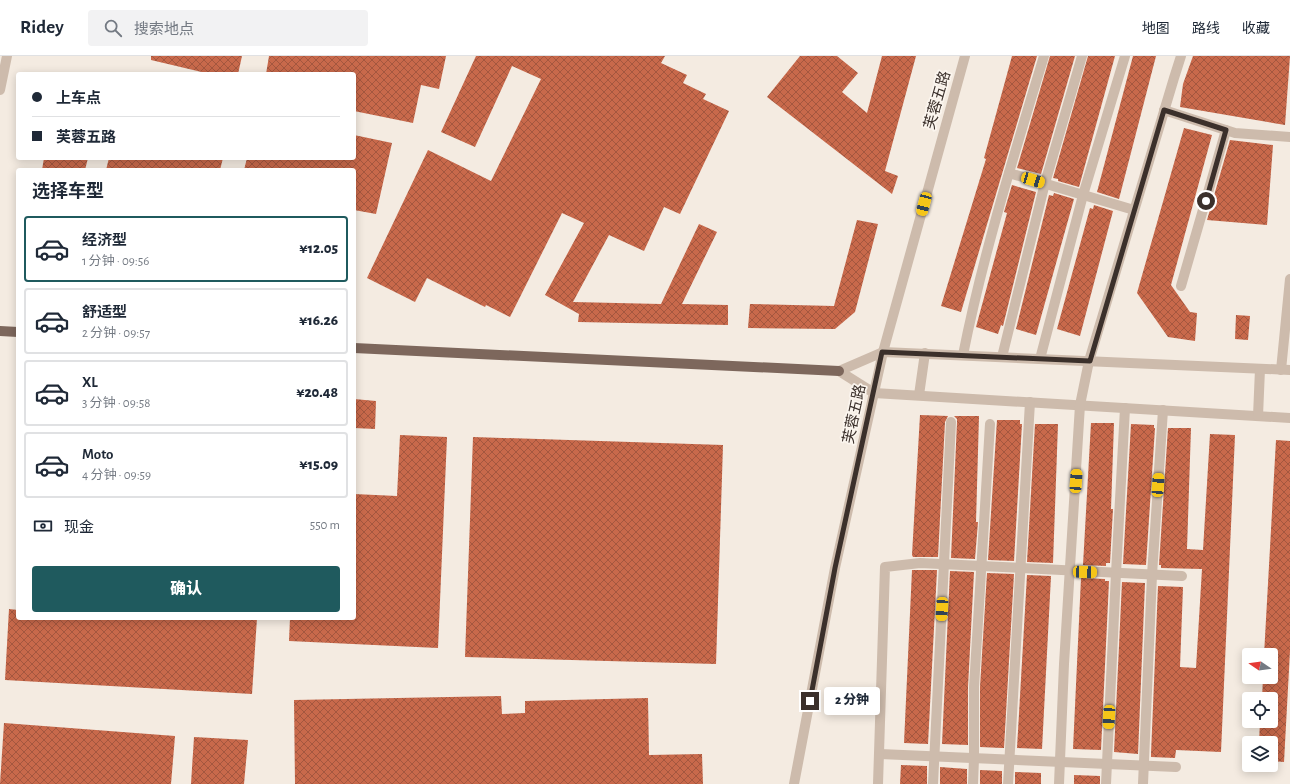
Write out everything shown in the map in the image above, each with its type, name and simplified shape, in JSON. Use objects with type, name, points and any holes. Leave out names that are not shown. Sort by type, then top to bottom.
[{"type":"main road","points":[[0,331],[16,332]]},
{"type":"main road","points":[[356,348],[839,370]]},
{"type":"street","points":[[0,90],[7,56]]},
{"type":"street","name":"芙蓉五路","points":[[794,784],[835,568],[882,352],[966,56]]},
{"type":"street","points":[[964,355],[972,314],[1009,173],[1044,56]]},
{"type":"street","points":[[1002,357],[1045,183],[1082,56]]},
{"type":"street","points":[[1040,359],[1083,194],[1125,56]]},
{"type":"street","points":[[1059,784],[1080,405],[1090,361],[1181,56]]},
{"type":"street","points":[[1164,110],[1235,133],[1290,137]]},
{"type":"street","points":[[1181,286],[1226,130]]},
{"type":"street","points":[[1009,173],[1134,210]]},
{"type":"street","points":[[839,370],[882,352],[1286,370],[1290,279]]},
{"type":"street","points":[[919,395],[925,354]]},
{"type":"street","points":[[1258,416],[1260,369]]},
{"type":"street","points":[[839,370],[874,393],[1290,418]]},
{"type":"street","points":[[1008,784],[1030,402]]},
{"type":"street","points":[[1106,784],[1125,408]]},
{"type":"street","points":[[1143,784],[1152,575],[1163,410]]},
{"type":"street","points":[[933,784],[951,422]]},
{"type":"street","points":[[973,784],[974,687],[990,424]]},
{"type":"street","points":[[878,784],[885,567],[920,563],[1182,576]]},
{"type":"street","points":[[880,754],[1176,767]]},
{"type":"building","points":[[151,56],[242,56],[238,72],[202,72],[151,60]]},
{"type":"building","points":[[269,56],[446,56],[439,89],[421,85],[413,123],[356,111],[356,72],[266,72]]},
{"type":"building","points":[[476,56],[665,56],[661,63],[687,75],[683,83],[706,94],[703,99],[729,111],[680,214],[664,207],[644,251],[609,235],[573,302],[661,304],[699,224],[717,232],[682,304],[728,305],[728,325],[578,322],[579,314],[545,295],[584,223],[562,213],[510,317],[486,305],[485,307],[427,278],[415,302],[367,278],[428,150],[491,181],[541,79],[512,66],[475,147],[441,132]]},
{"type":"building","points":[[800,56],[837,56],[858,73],[842,92],[867,113],[882,56],[916,56],[885,171],[898,176],[892,194],[767,97]]},
{"type":"building","points":[[1012,56],[1037,56],[961,312],[941,306],[986,159],[984,158]]},
{"type":"building","points":[[1050,56],[1075,56],[1041,174],[1017,168]]},
{"type":"building","points":[[1088,56],[1115,56],[1079,187],[1053,178]]},
{"type":"building","points":[[1133,56],[1156,56],[1119,199],[1097,192]]},
{"type":"building","points":[[1193,56],[1290,56],[1285,125],[1180,107],[1183,84]]},
{"type":"building","points":[[1184,128],[1212,135],[1171,285],[1190,312],[1197,313],[1195,341],[1168,337],[1137,293]]},
{"type":"building","points":[[356,135],[392,143],[376,214],[356,210],[356,168],[244,168],[246,160],[356,160]]},
{"type":"building","points":[[1230,140],[1273,145],[1267,225],[1207,220]]},
{"type":"building","points":[[44,160],[88,160],[86,168],[42,168]]},
{"type":"building","points":[[108,160],[222,160],[220,168],[106,168]]},
{"type":"building","points":[[1012,185],[1036,192],[1003,326],[1001,325],[998,334],[976,327],[1007,213],[1004,212]]},
{"type":"building","points":[[1054,193],[1074,199],[1036,335],[1016,329],[1049,195],[1053,196]]},
{"type":"building","points":[[1094,205],[1113,211],[1080,336],[1057,329],[1090,208],[1093,209]]},
{"type":"building","points":[[857,220],[878,224],[855,312],[835,329],[748,328],[750,304],[834,306]]},
{"type":"building","points":[[1236,315],[1250,316],[1248,340],[1235,339]]},
{"type":"building","points":[[356,399],[376,401],[375,429],[356,428]]},
{"type":"building","points":[[920,415],[948,416],[945,422],[938,557],[913,557],[912,555]]},
{"type":"building","points":[[954,416],[979,416],[976,522],[978,522],[975,559],[951,558],[957,422],[957,419]]},
{"type":"building","points":[[997,420],[1020,420],[1020,424],[1022,424],[1014,561],[988,560]]},
{"type":"building","points":[[1091,423],[1114,423],[1111,509],[1113,509],[1110,563],[1106,563],[1106,566],[1083,565]]},
{"type":"building","points":[[1035,424],[1058,424],[1053,563],[1027,562]]},
{"type":"building","points":[[1131,424],[1154,425],[1155,428],[1146,565],[1123,564]]},
{"type":"building","points":[[1168,428],[1191,428],[1187,549],[1203,550],[1210,434],[1235,435],[1221,752],[1176,750],[1175,758],[1151,757],[1158,586],[1183,587],[1180,667],[1196,668],[1202,569],[1161,568],[1161,565],[1159,565]]},
{"type":"building","points":[[400,435],[447,437],[438,648],[289,641],[290,620],[356,620],[356,494],[397,496]]},
{"type":"building","points":[[473,437],[723,445],[716,664],[465,657]]},
{"type":"building","points":[[1276,440],[1290,441],[1290,651],[1284,762],[1278,762],[1278,736],[1259,736],[1260,728],[1278,728],[1278,692],[1262,692],[1263,684],[1278,684],[1278,648],[1264,648]]},
{"type":"building","points":[[912,570],[937,570],[928,744],[904,743]]},
{"type":"building","points":[[950,571],[974,572],[968,687],[968,745],[942,744]]},
{"type":"building","points":[[987,573],[1014,574],[1004,748],[980,747],[980,687]]},
{"type":"building","points":[[1027,575],[1051,576],[1042,749],[1017,748]]},
{"type":"building","points":[[1081,578],[1105,579],[1105,581],[1109,581],[1101,750],[1073,749]]},
{"type":"building","points":[[1122,582],[1145,583],[1138,754],[1114,752]]},
{"type":"building","points":[[9,609],[16,610],[16,620],[257,620],[252,694],[5,680]]},
{"type":"building","points":[[501,696],[502,714],[525,713],[525,701],[648,698],[649,755],[702,754],[703,784],[295,784],[294,700]]},
{"type":"building","points":[[4,723],[175,736],[171,784],[0,784]]},
{"type":"building","points":[[194,737],[248,740],[244,784],[191,784]]},
{"type":"building","points":[[901,765],[927,766],[927,784],[900,784]]},
{"type":"building","points":[[940,767],[967,769],[967,784],[940,784]]},
{"type":"building","points":[[980,770],[1002,771],[1002,784],[980,784]]},
{"type":"building","points":[[1015,772],[1041,773],[1041,784],[1015,784]]},
{"type":"building","points":[[1074,775],[1100,776],[1100,784],[1074,784]]},
{"type":"route","points":[[810,701],[835,568],[882,352],[1090,361],[1164,110],[1226,130],[1206,201]]}]
